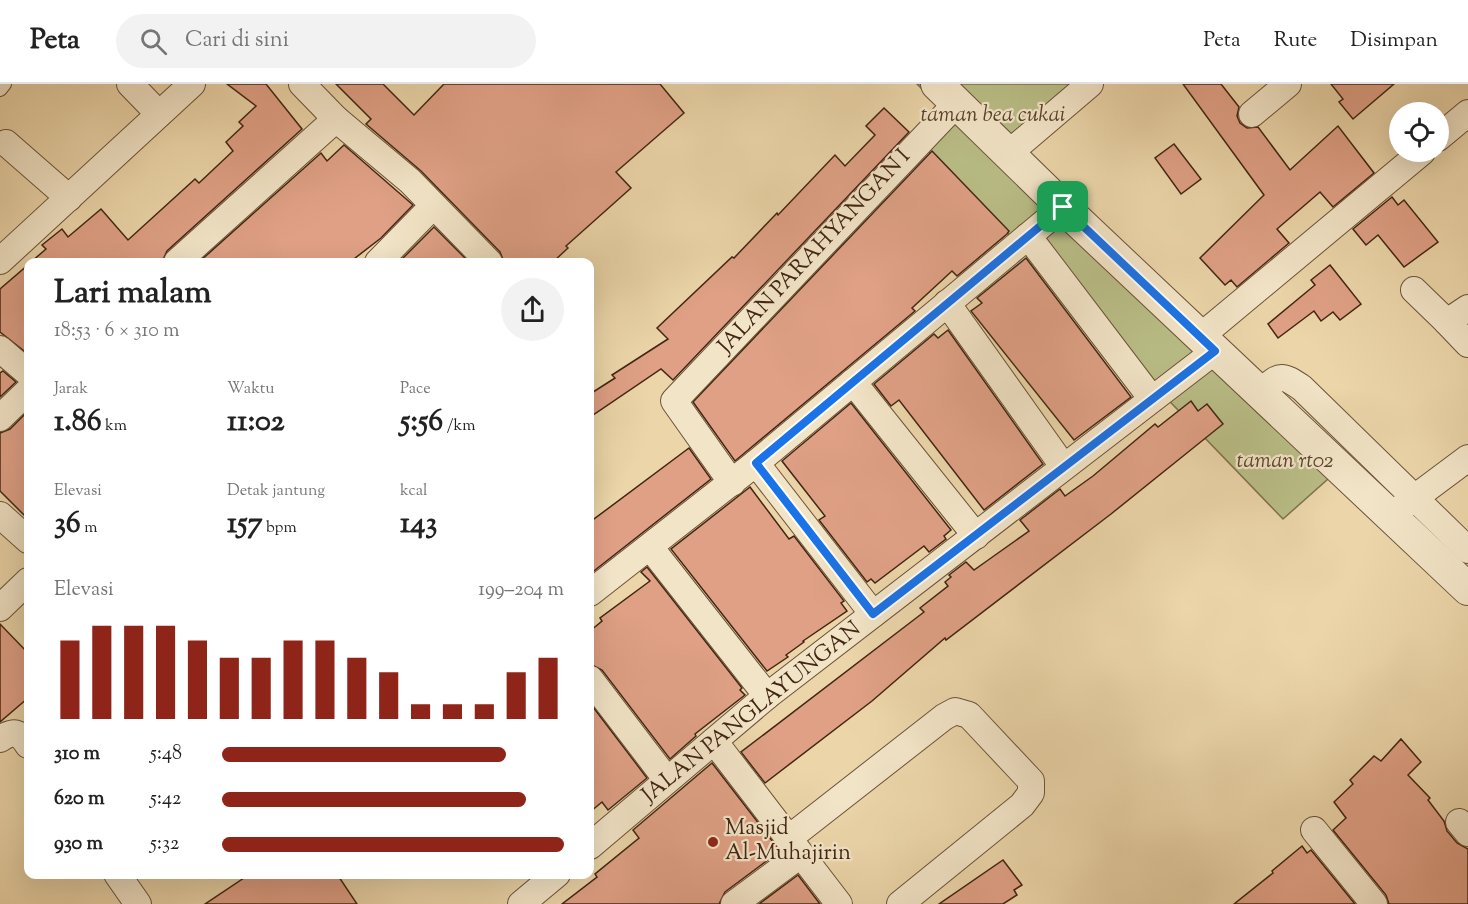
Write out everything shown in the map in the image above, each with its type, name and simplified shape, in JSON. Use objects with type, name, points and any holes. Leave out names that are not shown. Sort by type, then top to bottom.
[{"type":"street","points":[[130,84],[159,114]]},
{"type":"street","points":[[0,261],[192,84]]},
{"type":"street","points":[[302,84],[336,119],[410,181],[485,258]]},
{"type":"street","points":[[1009,153],[1090,84]]},
{"type":"street","points":[[1252,114],[1288,84]]},
{"type":"street","points":[[947,94],[1259,393],[1403,507],[1468,550]]},
{"type":"street","name":"JALAN PARAHYANGAN I","points":[[732,483],[674,401],[947,94]]},
{"type":"street","points":[[1449,129],[1468,113]]},
{"type":"street","points":[[181,258],[336,119]]},
{"type":"street","points":[[6,143],[69,198]]},
{"type":"street","name":"JALAN PANGLAYUNGAN","points":[[594,843],[767,696],[1152,399],[1208,344],[1411,162]]},
{"type":"street","points":[[382,258],[433,206]]},
{"type":"street","points":[[594,590],[732,483],[1063,207]]},
{"type":"street","points":[[1028,236],[1152,399]]},
{"type":"street","points":[[1414,290],[1468,344]]},
{"type":"street","points":[[947,303],[1063,466]]},
{"type":"street","points":[[1447,322],[1468,308]]},
{"type":"street","points":[[0,349],[24,370]]},
{"type":"street","points":[[853,382],[976,536]]},
{"type":"street","points":[[0,418],[24,395]]},
{"type":"street","points":[[1403,507],[1468,458]]},
{"type":"street","points":[[756,463],[873,614]]},
{"type":"street","points":[[1403,507],[1468,589]]},
{"type":"street","points":[[0,514],[24,536]]},
{"type":"street","points":[[650,548],[767,696]]},
{"type":"street","points":[[0,608],[24,585]]},
{"type":"street","points":[[594,684],[667,780]]},
{"type":"street","points":[[734,904],[794,847],[944,717],[955,711],[969,715],[1031,782],[1030,793],[1022,805],[900,904]]},
{"type":"street","points":[[0,740],[10,732],[16,732],[24,739]]},
{"type":"street","points":[[714,741],[839,904]]},
{"type":"street","points":[[1314,830],[1374,904]]},
{"type":"street","points":[[120,879],[138,904]]},
{"type":"street","points":[[521,904],[550,879]]},
{"type":"lane","points":[[0,89],[4,84]]},
{"type":"green space","name":"taman rt02","points":[[917,84],[1087,84],[1006,147],[1346,463],[1283,519],[914,136],[939,106]]},
{"type":"building","points":[[227,84],[266,84],[302,129],[167,251],[164,258],[36,258],[46,249],[42,245],[62,229],[68,237],[101,209],[128,240],[195,179],[199,183],[233,151],[226,142],[243,126],[239,122],[256,106]]},
{"type":"building","points":[[336,84],[383,84],[414,115],[444,84],[660,84],[684,113],[616,172],[631,188],[566,246],[568,248],[557,258],[502,258],[500,252],[421,171],[366,124],[371,119]]},
{"type":"building","points":[[1183,84],[1221,84],[1239,107],[1237,116],[1240,123],[1247,128],[1258,127],[1290,170],[1338,126],[1374,173],[1333,207],[1320,192],[1277,229],[1289,243],[1237,287],[1231,280],[1225,285],[1200,258],[1264,195]]},
{"type":"building","points":[[1331,84],[1394,84],[1353,119],[1339,102],[1343,99]]},
{"type":"building","points":[[884,108],[909,132],[673,380],[661,369],[594,414],[594,391],[615,378],[612,375],[668,339],[657,328],[732,257],[734,258],[835,155],[845,166],[875,135],[866,126]]},
{"type":"building","points":[[1174,144],[1201,179],[1181,194],[1155,158]]},
{"type":"building","points":[[344,145],[413,205],[381,238],[355,258],[203,258],[321,153],[327,161]]},
{"type":"building","points":[[932,151],[1009,231],[957,276],[952,271],[912,308],[915,311],[735,461],[693,402]]},
{"type":"building","points":[[1392,197],[1398,205],[1404,200],[1438,242],[1404,267],[1378,235],[1366,245],[1353,229]]},
{"type":"building","points":[[434,227],[465,258],[403,258]]},
{"type":"building","points":[[1026,258],[1131,397],[1074,440],[971,311],[982,303],[977,298]]},
{"type":"building","points":[[1330,265],[1361,304],[1340,320],[1333,312],[1321,321],[1314,311],[1278,338],[1268,324],[1315,285],[1311,280]]},
{"type":"building","points":[[24,268],[24,351],[0,332],[0,289]]},
{"type":"building","points":[[948,330],[1043,464],[984,510],[899,400],[891,406],[874,384],[934,334],[938,338]]},
{"type":"building","points":[[3,371],[16,382],[0,397],[0,373]]},
{"type":"building","points":[[1191,401],[1198,411],[1207,404],[1223,424],[1111,514],[946,640],[945,638],[872,701],[765,783],[741,752],[924,612],[920,608],[948,586],[945,582],[951,577],[949,575],[966,562],[974,570],[1029,531],[1020,520],[1060,489],[1065,496],[1093,476],[1155,424],[1158,427]]},
{"type":"building","points":[[851,403],[951,530],[944,536],[946,539],[929,552],[924,546],[875,583],[871,579],[867,582],[819,520],[825,516],[782,461]]},
{"type":"building","points":[[24,415],[24,515],[0,491],[0,433],[10,429]]},
{"type":"building","points":[[689,448],[711,479],[594,571],[594,519]]},
{"type":"building","points":[[750,487],[789,539],[794,536],[844,601],[841,603],[847,611],[803,641],[786,655],[788,657],[767,671],[671,549]]},
{"type":"building","points":[[647,567],[742,688],[740,690],[745,695],[695,734],[696,736],[670,759],[602,670],[594,666],[594,628],[602,621],[600,618],[650,581],[641,572]]},
{"type":"building","points":[[0,624],[24,649],[24,701],[0,722]]},
{"type":"building","points":[[594,708],[647,778],[608,810],[602,802],[594,809]]},
{"type":"building","points":[[1401,739],[1421,762],[1408,775],[1430,798],[1428,800],[1444,821],[1447,831],[1457,843],[1468,849],[1468,904],[1389,904],[1386,895],[1333,830],[1346,818],[1334,802],[1353,784],[1350,780],[1374,756],[1381,761]]},
{"type":"building","name":"Masjid Al-Muhajirin","points":[[712,763],[780,851],[725,892],[719,904],[562,904],[597,877],[595,874],[639,838],[633,830]]},
{"type":"building","points":[[1302,846],[1307,853],[1311,850],[1355,904],[1234,904],[1273,873],[1272,871]]},
{"type":"building","points":[[1003,860],[1022,885],[1014,890],[1017,895],[1003,904],[939,904]]},
{"type":"building","points":[[798,875],[820,904],[759,904]]},
{"type":"building","points":[[242,879],[340,879],[357,904],[205,904]]},
{"type":"place","name":"Masjid Al-Muhajirin","points":[[713,842]]},
{"type":"route","points":[[1063,207],[1215,351],[873,614],[756,463],[1063,207]]},
{"type":"park label","name":"taman bea cukai","points":[[993,116]]}]
